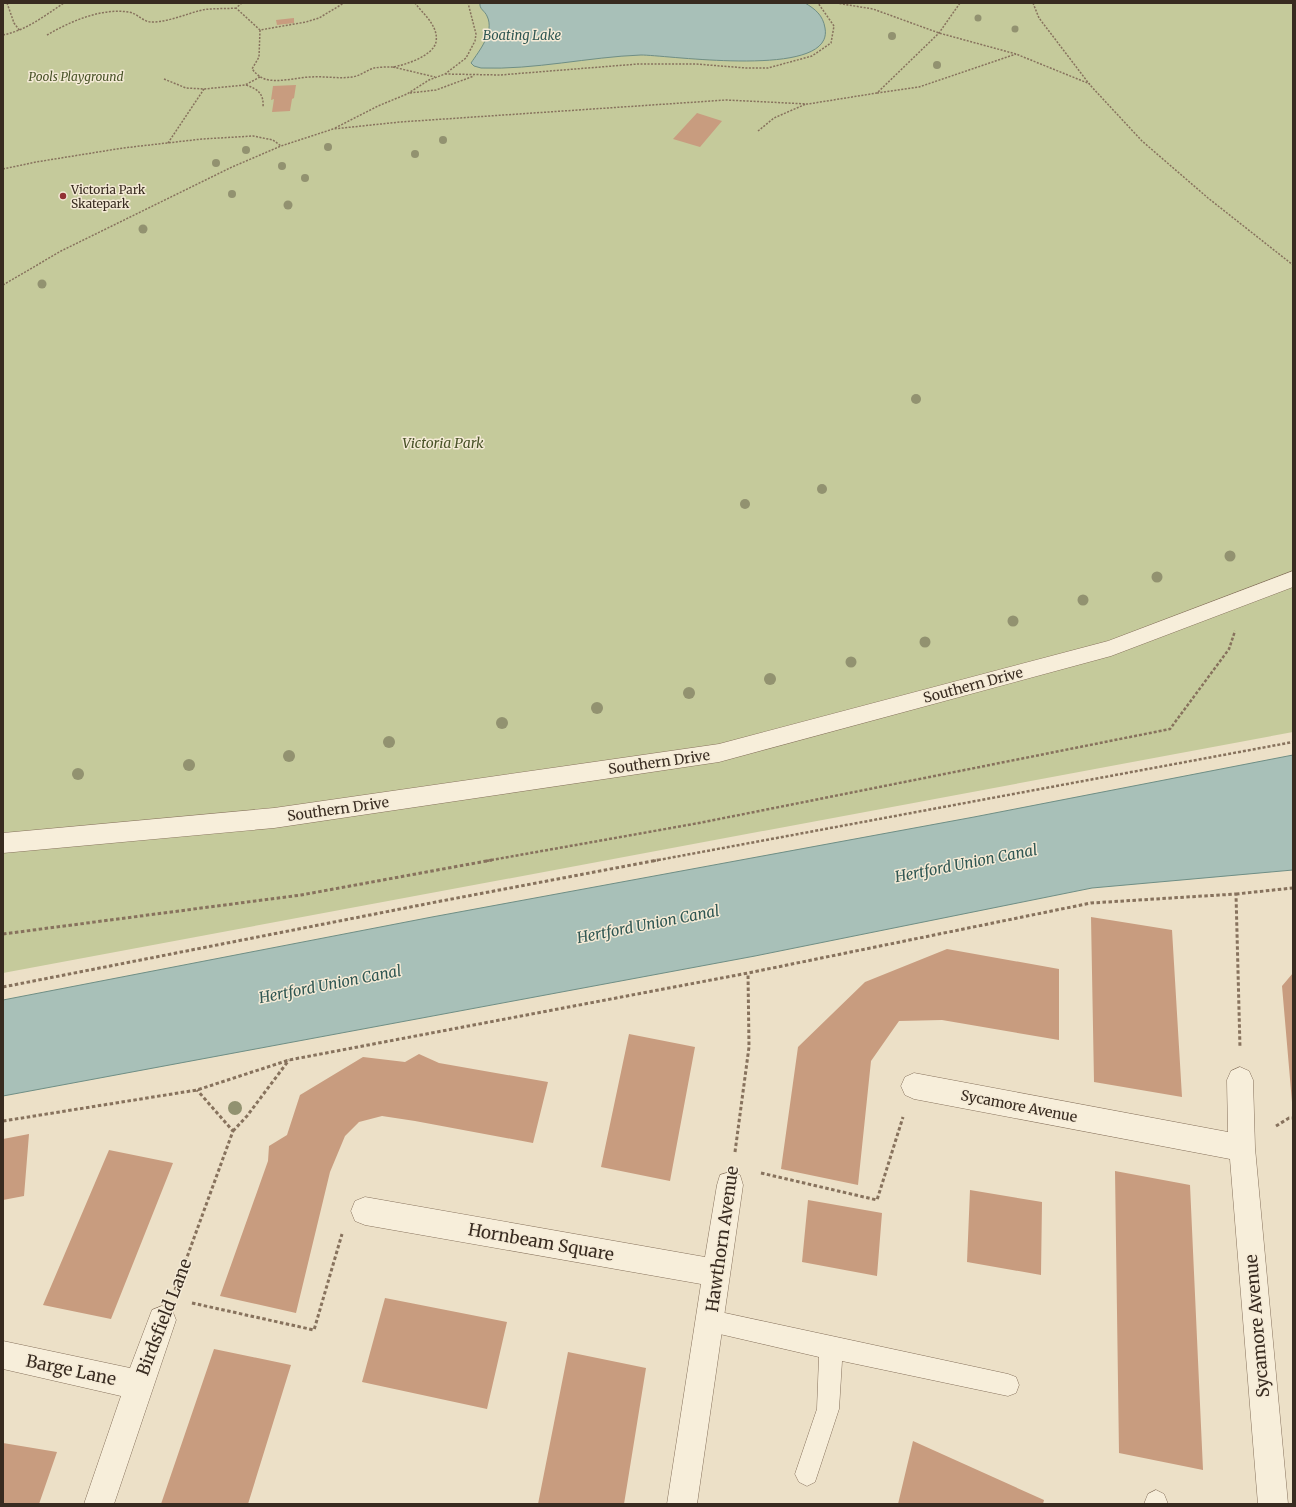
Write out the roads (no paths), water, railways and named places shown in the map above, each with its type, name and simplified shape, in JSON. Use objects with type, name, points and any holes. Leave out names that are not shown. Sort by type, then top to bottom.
[{"type":"street","name":"Southern Drive","points":[[3,842],[274,818],[719,753],[1111,648],[1293,579]]},
{"type":"street","name":"Sycamore Avenue","points":[[1240,1080],[1242,1148],[1273,1504]]},
{"type":"street","name":"Sycamore Avenue","points":[[914,1086],[1242,1148]]},
{"type":"street","name":"Hawthorn Avenue","points":[[682,1504],[732,1175]]},
{"type":"street","name":"Hornbeam Square","points":[[365,1211],[716,1274]]},
{"type":"street","name":"Birdsfield Lane","points":[[100,1504],[139,1385],[167,1310]]},
{"type":"street","name":"Barge Lane","points":[[3,1354],[139,1385]]},
{"type":"lane","points":[[711,1321],[1008,1385]]},
{"type":"lane","points":[[807,1474],[828,1409],[831,1348]]},
{"type":"water","name":"Boating Lake","points":[[480,3],[805,3],[818,13],[824,23],[825,28],[821,44],[804,54],[778,59],[747,61],[641,55],[521,67],[481,68],[474,66],[471,63],[488,35],[489,22],[487,16],[480,7]]},
{"type":"water","name":"Hertford Union Canal","points":[[1293,755],[1293,870],[1092,888],[755,956],[3,1096],[3,1000],[432,917],[974,817]]},
{"type":"place","name":"Victoria Park Skatepark","points":[[63,196]]},
{"type":"park label","name":"Pools Playground","points":[[76,76]]},
{"type":"park label","name":"Victoria Park","points":[[443,443]]}]
